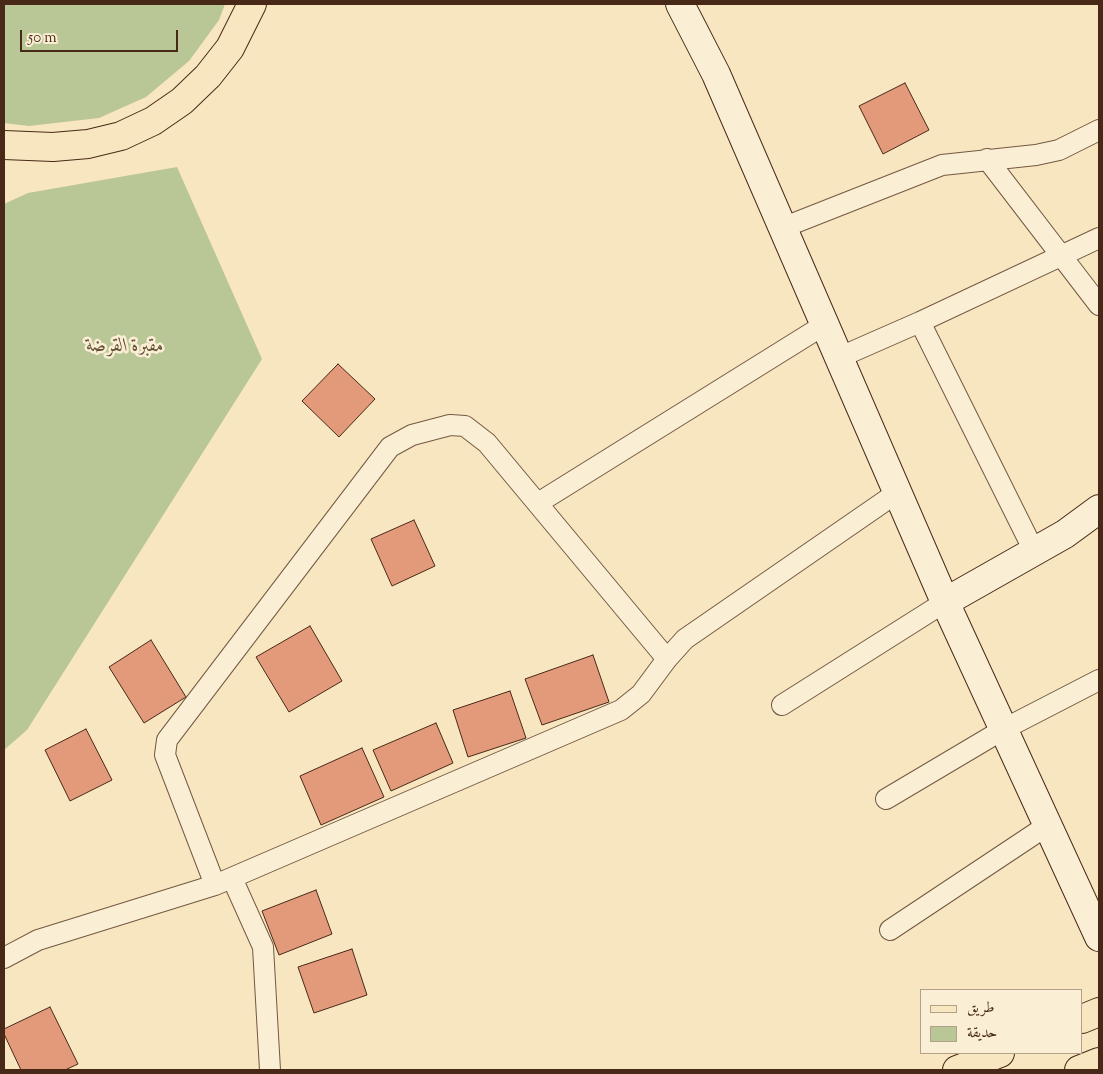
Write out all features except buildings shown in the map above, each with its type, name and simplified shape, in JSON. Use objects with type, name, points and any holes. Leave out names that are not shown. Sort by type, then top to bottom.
[{"type":"main road","points":[[4,145],[53,147],[88,144],[121,136],[153,121],[182,101],[208,76],[230,48],[252,4]]},
{"type":"main road","points":[[1083,1019],[1099,1012]]},
{"type":"main road","points":[[957,1070],[997,1054]]},
{"type":"main road","points":[[1079,1070],[1099,1062]]},
{"type":"street","points":[[680,4],[716,74],[838,358],[946,602],[1099,937]]},
{"type":"street","points":[[782,228],[925,170],[942,165],[1036,155],[1059,150],[1099,130]]},
{"type":"street","points":[[987,159],[1064,256],[1099,305]]},
{"type":"street","points":[[838,358],[1064,256],[1099,238]]},
{"type":"street","points":[[920,322],[1034,551]]},
{"type":"street","points":[[538,504],[824,325]]},
{"type":"street","points":[[270,1070],[263,947],[223,881],[165,755],[166,740],[390,447],[412,435],[450,424],[466,426],[487,443],[667,659]]},
{"type":"street","points":[[4,958],[38,940],[223,881],[621,710],[641,694],[667,659],[685,639],[898,492]]},
{"type":"street","points":[[782,705],[946,602],[1085,521],[1099,509]]},
{"type":"street","points":[[886,800],[1004,729],[1099,680]]},
{"type":"street","points":[[890,930],[1048,825]]},
{"type":"green space","points":[[4,4],[225,4],[219,20],[189,61],[146,97],[99,118],[29,126],[4,123]]},
{"type":"green space","name":"مقبرة القرضة","points":[[177,167],[262,359],[27,730],[4,750],[4,204],[28,193]]}]
